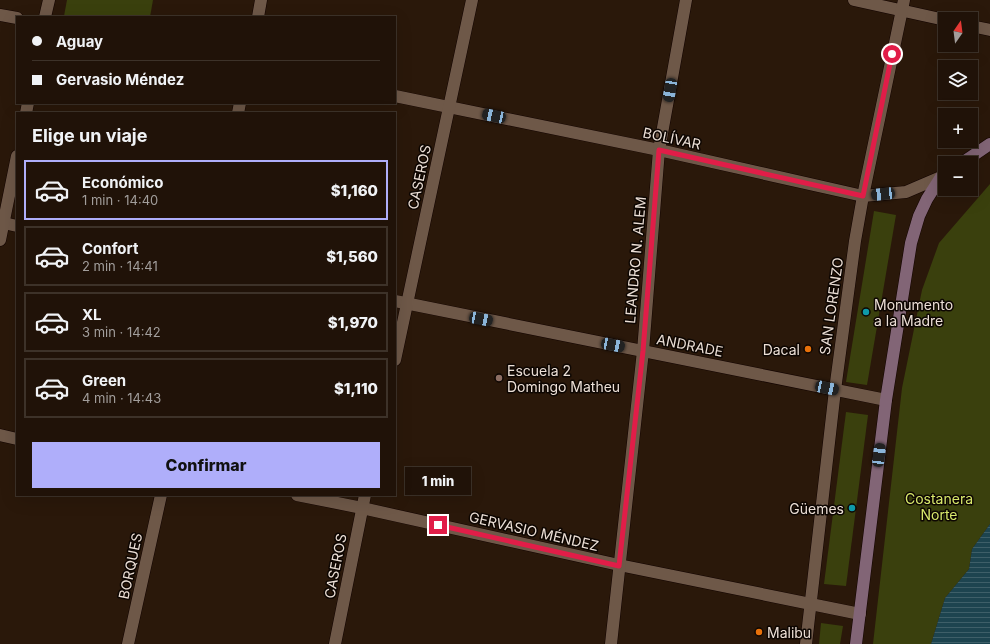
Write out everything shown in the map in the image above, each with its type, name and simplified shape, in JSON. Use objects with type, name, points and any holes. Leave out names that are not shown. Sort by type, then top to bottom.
[{"type":"main road","points":[[972,156],[990,144]]},
{"type":"main road","points":[[856,644],[886,400],[911,243],[919,216],[927,199],[938,183]]},
{"type":"street","points":[[45,16],[49,0]]},
{"type":"street","points":[[258,16],[261,0]]},
{"type":"street","name":"CASEROS","points":[[396,355],[472,0]]},
{"type":"street","name":"LEANDRO N. ALEM","points":[[611,644],[643,351],[659,150],[686,0]]},
{"type":"street","points":[[854,0],[903,5],[938,18]]},
{"type":"street","name":"SAN LORENZO","points":[[806,644],[835,390],[855,241],[903,5]]},
{"type":"street","points":[[0,14],[16,18]]},
{"type":"street","points":[[978,27],[990,30]]},
{"type":"street","name":"BOLÍVAR","points":[[396,96],[659,150],[863,196],[906,192],[938,178]]},
{"type":"street","points":[[0,240],[2,223],[16,160]]},
{"type":"street","points":[[2,223],[16,226]]},
{"type":"street","name":"ANDRADE","points":[[396,301],[886,400]]},
{"type":"street","points":[[0,435],[16,439]]},
{"type":"street","name":"BORQUES","points":[[128,644],[161,496]]},
{"type":"street","name":"GERVASIO MÉNDEZ","points":[[302,496],[362,508],[619,566],[860,614]]},
{"type":"street","name":"CASEROS","points":[[335,644],[365,496]]},
{"type":"green space","points":[[67,0],[153,0],[150,16],[64,16]]},
{"type":"green space","name":"Costanera Norte","points":[[990,184],[990,524],[972,549],[969,569],[945,598],[931,644],[873,644],[902,388],[922,290],[939,243]]},
{"type":"green space","points":[[874,211],[896,215],[867,385],[846,382]]},
{"type":"green space","points":[[846,412],[868,415],[846,586],[824,584]]},
{"type":"green space","points":[[821,623],[843,626],[840,644],[819,644]]},
{"type":"water","points":[[990,524],[990,644],[931,644],[945,598],[969,569],[972,549]]},
{"type":"place","name":"Monumento a la Madre","points":[[866,312]]},
{"type":"place","name":"Dacal","points":[[808,349]]},
{"type":"place","name":"Escuela 2 Domingo Matheu","points":[[499,378]]},
{"type":"place","name":"Güemes","points":[[852,508]]},
{"type":"place","name":"Malibu","points":[[759,632]]},
{"type":"route","points":[[438,525],[619,566],[643,351],[659,150],[863,196],[892,54]]}]
